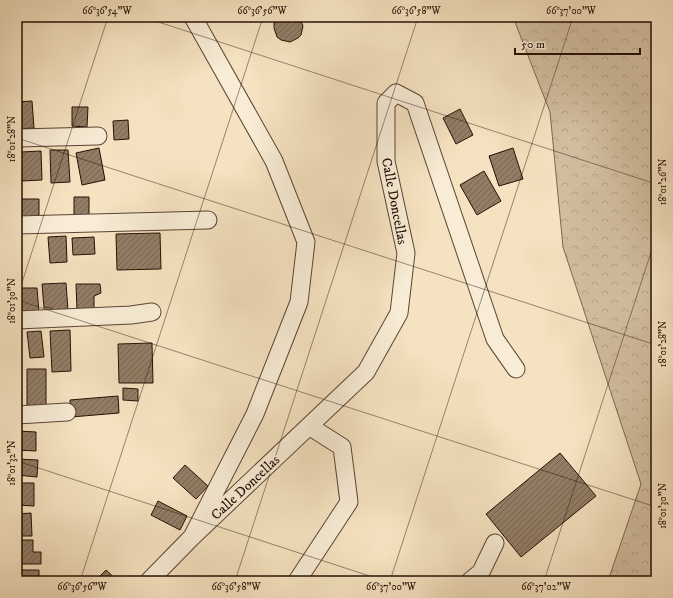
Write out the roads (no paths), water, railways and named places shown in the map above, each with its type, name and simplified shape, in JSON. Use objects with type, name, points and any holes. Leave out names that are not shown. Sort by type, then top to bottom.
[{"type":"street","points":[[192,537],[255,414],[299,302],[306,242],[274,161],[193,17]]},
{"type":"street","name":"Calle Doncellas","points":[[149,581],[192,537],[366,372],[399,313],[406,253],[386,161],[386,103],[396,93],[415,103],[495,339],[516,369]]},
{"type":"street","points":[[17,138],[98,136]]},
{"type":"street","points":[[17,225],[208,220]]},
{"type":"street","points":[[17,320],[131,315],[152,312]]},
{"type":"street","points":[[17,414],[67,412]]},
{"type":"street","points":[[297,581],[349,502],[342,447],[309,426]]},
{"type":"street","points":[[470,581],[481,572],[495,543]]}]
